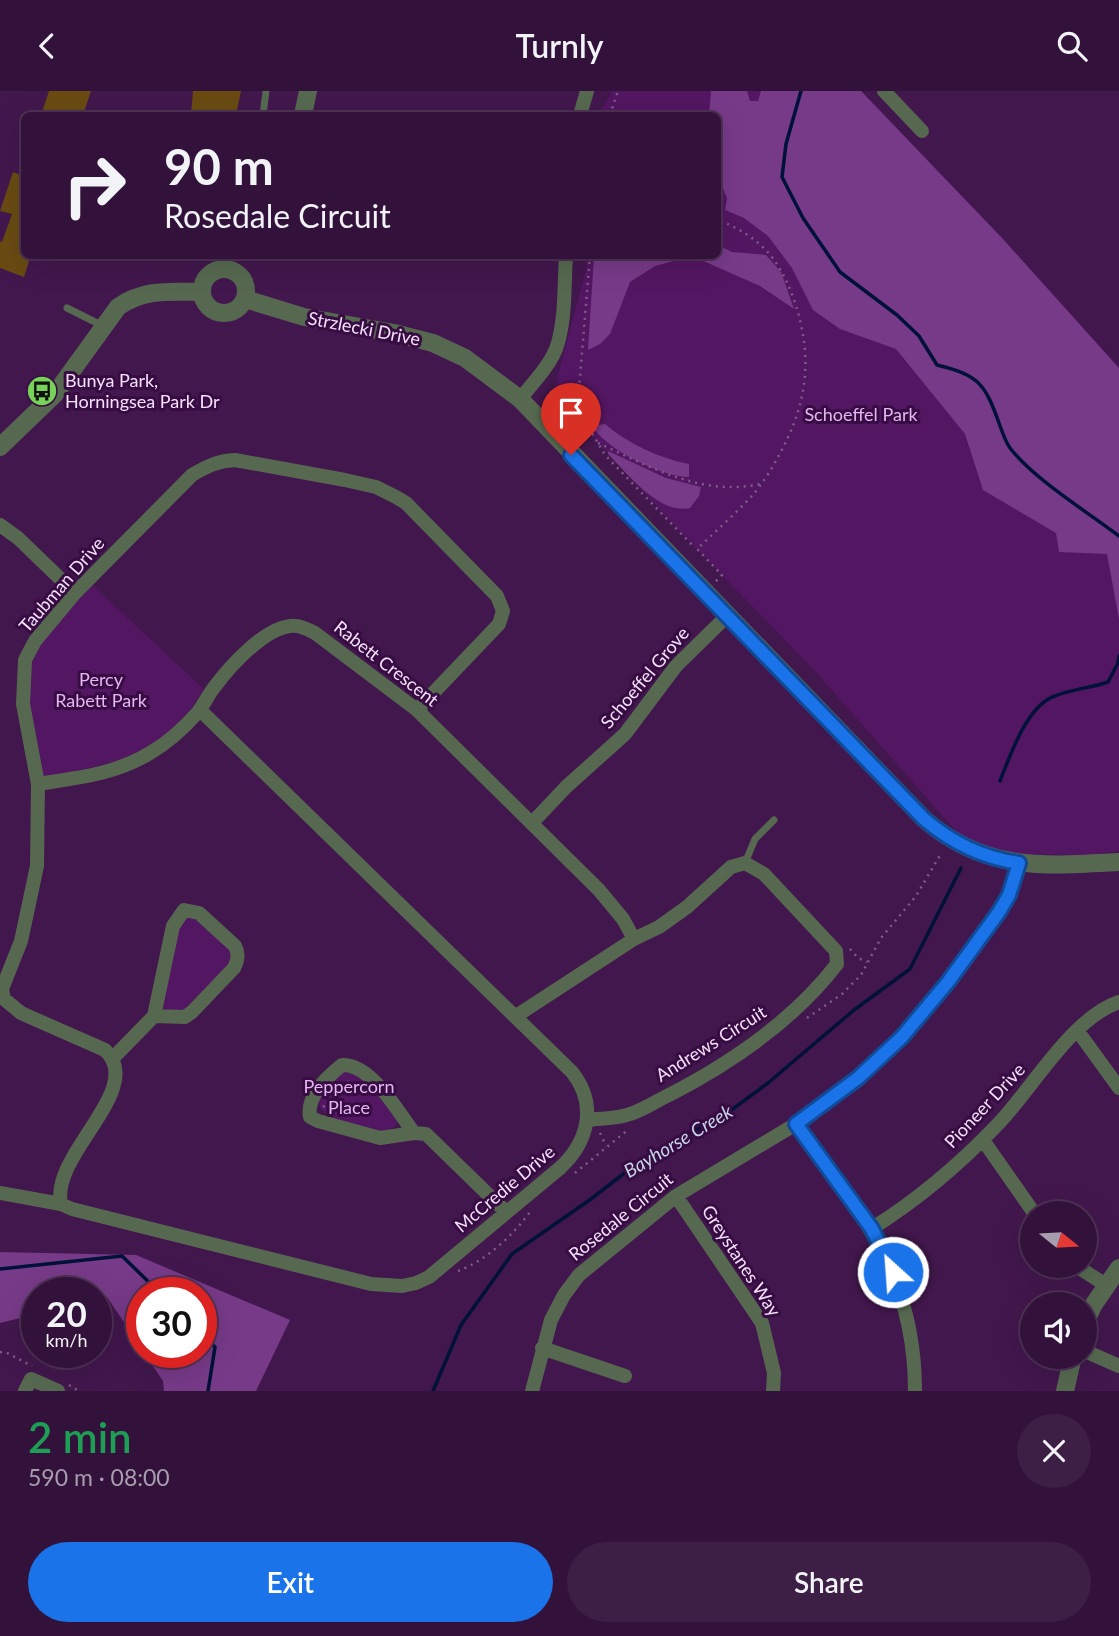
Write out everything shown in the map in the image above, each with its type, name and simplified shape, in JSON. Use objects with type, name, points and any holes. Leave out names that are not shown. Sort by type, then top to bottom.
[{"type":"street","points":[[304,112],[308,91]]},
{"type":"street","points":[[581,112],[587,91]]},
{"type":"street","points":[[885,91],[922,131]]},
{"type":"street","points":[[520,399],[541,374],[555,350],[561,328],[566,259]]},
{"type":"street","points":[[237,263],[244,282],[245,299],[234,311],[223,313],[208,307],[202,292],[205,281],[211,274],[237,263]]},
{"type":"street","points":[[0,447],[55,394],[118,307],[142,293],[202,292]]},
{"type":"street","name":"Strzlecki Drive","points":[[245,299],[304,317],[394,333],[432,343],[465,358],[520,399],[704,593],[936,829],[966,848],[1002,860],[1019,863],[1119,862]]},
{"type":"street","name":"Taubman Drive","points":[[113,1058],[94,1044],[21,1013],[4,999],[2,989],[20,941],[33,887],[39,819],[38,784],[23,704],[25,660],[35,641],[75,593],[192,475],[219,461],[235,460],[376,487],[406,503],[497,596],[503,611],[499,624],[417,710]]},
{"type":"street","points":[[0,525],[18,538],[75,593]]},
{"type":"street","name":"Schoeffel Grove","points":[[532,823],[566,787],[625,734],[676,666],[727,616]]},
{"type":"street","name":"Rabett Crescent","points":[[38,784],[108,772],[148,754],[176,735],[200,710],[216,685],[248,650],[270,633],[288,626],[300,626],[315,633],[417,710],[607,899],[634,939]]},
{"type":"street","points":[[200,710],[516,1016],[579,1081],[593,1124]]},
{"type":"street","points":[[516,1016],[634,939],[659,926],[687,907],[731,867],[745,863],[764,874],[836,951]]},
{"type":"street","name":"Rosedale Circuit","points":[[532,1391],[551,1320],[564,1295],[579,1275],[676,1196],[796,1124],[858,1078],[921,1017],[999,912],[1009,895],[1019,863]]},
{"type":"street","points":[[61,1204],[59,1195],[72,1156],[112,1094],[117,1081],[113,1058],[154,1017],[173,926],[184,910],[199,913],[235,946],[238,961],[185,1017],[154,1017]]},
{"type":"street","name":"Andrews Circuit","points":[[593,1124],[631,1114],[693,1083],[746,1049],[788,1018],[819,988],[838,964],[836,951]]},
{"type":"street","name":"Pioneer Drive","points":[[872,1229],[926,1191],[983,1140],[1077,1030],[1101,1010],[1119,1002]]},
{"type":"street","points":[[1077,1030],[1119,1088]]},
{"type":"street","points":[[414,1133],[390,1099],[364,1073],[352,1066],[342,1065],[311,1098],[310,1117],[318,1121],[380,1138],[426,1134],[506,1212]]},
{"type":"street","name":"McCredie Drive","points":[[0,1193],[61,1204],[72,1209],[382,1285],[402,1286],[416,1283],[437,1270],[574,1155],[593,1124]]},
{"type":"street","points":[[796,1124],[872,1229],[887,1258],[905,1308],[914,1354],[915,1391]]},
{"type":"street","points":[[983,1140],[1026,1201]]},
{"type":"street","name":"Greystanes Way","points":[[676,1196],[762,1323],[774,1373],[772,1391]]},
{"type":"street","points":[[1097,1302],[1119,1268]]},
{"type":"street","points":[[1095,1278],[1106,1285]]},
{"type":"street","points":[[542,1348],[625,1376]]},
{"type":"street","points":[[1097,1356],[1119,1366]]},
{"type":"street","points":[[1065,1391],[1070,1369]]},
{"type":"street","points":[[25,1391],[31,1379],[58,1391]]},
{"type":"lane","points":[[263,112],[266,91]]},
{"type":"lane","points":[[66,308],[103,326]]},
{"type":"lane","points":[[745,863],[755,839],[774,820]]},
{"type":"path","points":[[611,112],[618,91]]},
{"type":"path","points":[[696,549],[753,496],[771,470],[797,421],[806,361],[803,327],[786,278],[759,243],[742,230],[721,221]]},
{"type":"path","points":[[590,259],[579,390],[583,418],[604,455],[722,575],[704,593]]},
{"type":"path","points":[[598,443],[674,478],[725,486],[750,487],[760,484]]},
{"type":"path","points":[[798,1024],[842,994],[861,975],[881,938],[916,896],[942,852],[948,849]]},
{"type":"path","points":[[836,951],[848,947],[858,958],[867,962]]},
{"type":"path","points":[[309,1110],[323,1107],[336,1098],[347,1086],[352,1066]]},
{"type":"path","points":[[347,1086],[354,1094]]},
{"type":"path","points":[[336,1098],[340,1101]]},
{"type":"path","points":[[569,1178],[638,1123]]},
{"type":"path","points":[[593,1124],[606,1146]]},
{"type":"path","points":[[437,1270],[460,1271],[488,1255],[518,1227],[534,1207]]},
{"type":"green space","name":"Schoeffel Park","points":[[612,91],[858,91],[1119,392],[1119,851],[1092,855],[1002,854],[961,837],[815,671],[687,539],[553,394],[587,259],[721,259],[721,112],[601,112]]},
{"type":"green space","name":"Percy Rabett Park","points":[[92,585],[204,689],[178,724],[145,749],[95,767],[42,778],[28,698],[31,666],[48,633]]},
{"type":"green space","points":[[192,917],[199,920],[233,953],[233,962],[187,1010],[160,1011],[178,927]]},
{"type":"green space","name":"Peppercorn Place","points":[[345,1071],[359,1073],[394,1110],[398,1121],[394,1127],[382,1131],[343,1122],[325,1113],[320,1107],[320,1095]]},
{"type":"shaded area","points":[[711,91],[747,91],[750,101],[758,101],[761,91],[861,91],[1003,239],[1119,368],[1119,619],[1107,554],[1059,552],[1056,533],[983,490],[965,434],[896,349],[840,329],[813,310],[792,268],[768,236],[744,218],[725,210],[727,198],[721,184],[721,112],[709,112]]},
{"type":"shaded area","points":[[721,246],[732,252],[766,255],[781,272],[794,309],[760,286],[699,259],[721,259]]},
{"type":"shaded area","points":[[594,259],[681,259],[655,266],[630,282],[610,334],[600,344],[588,350]]},
{"type":"shaded area","points":[[605,424],[644,449],[689,464],[689,477],[665,473],[624,454],[594,429]]},
{"type":"shaded area","points":[[608,451],[666,478],[701,487],[699,496],[690,508],[667,505],[655,499],[634,481]]},
{"type":"shaded area","points":[[0,1252],[136,1255],[188,1277],[126,1277],[126,1325],[112,1304],[112,1277],[21,1277],[21,1318],[0,1323]]},
{"type":"shaded area","points":[[217,1289],[290,1320],[256,1391],[164,1391],[163,1381],[154,1368],[217,1368]]},
{"type":"building","points":[[49,91],[91,91],[84,112],[42,112]]},
{"type":"building","points":[[193,91],[241,91],[237,112],[191,112]]},
{"type":"building","points":[[13,172],[21,175],[21,259],[30,259],[24,277],[0,268],[0,241],[2,242],[12,214],[0,211]]},
{"type":"waterway","name":"Bayhorse Creek","points":[[801,91],[786,144],[782,177],[803,218],[840,272],[897,315],[919,336],[937,365],[962,373],[979,383],[989,399],[1008,445],[1020,460],[1046,483],[1119,536]]},
{"type":"waterway","name":"Bayhorse Creek","points":[[1000,781],[1021,733],[1036,710],[1055,696],[1108,682],[1119,656]]},
{"type":"waterway","name":"Bayhorse Creek","points":[[433,1391],[461,1325],[512,1254],[644,1158],[726,1114],[768,1083],[854,1010],[910,969],[961,868]]},
{"type":"waterway","points":[[0,1269],[122,1256],[144,1277]]},
{"type":"waterway","points":[[208,1391],[212,1368]]},
{"type":"place","name":"Bunya Park, Horningsea Park Dr","points":[[42,391]]},
{"type":"route","points":[[571,455],[924,819],[966,848],[1019,863],[1015,881],[999,912],[921,1017],[858,1078],[796,1124],[872,1229],[893,1272]]}]
